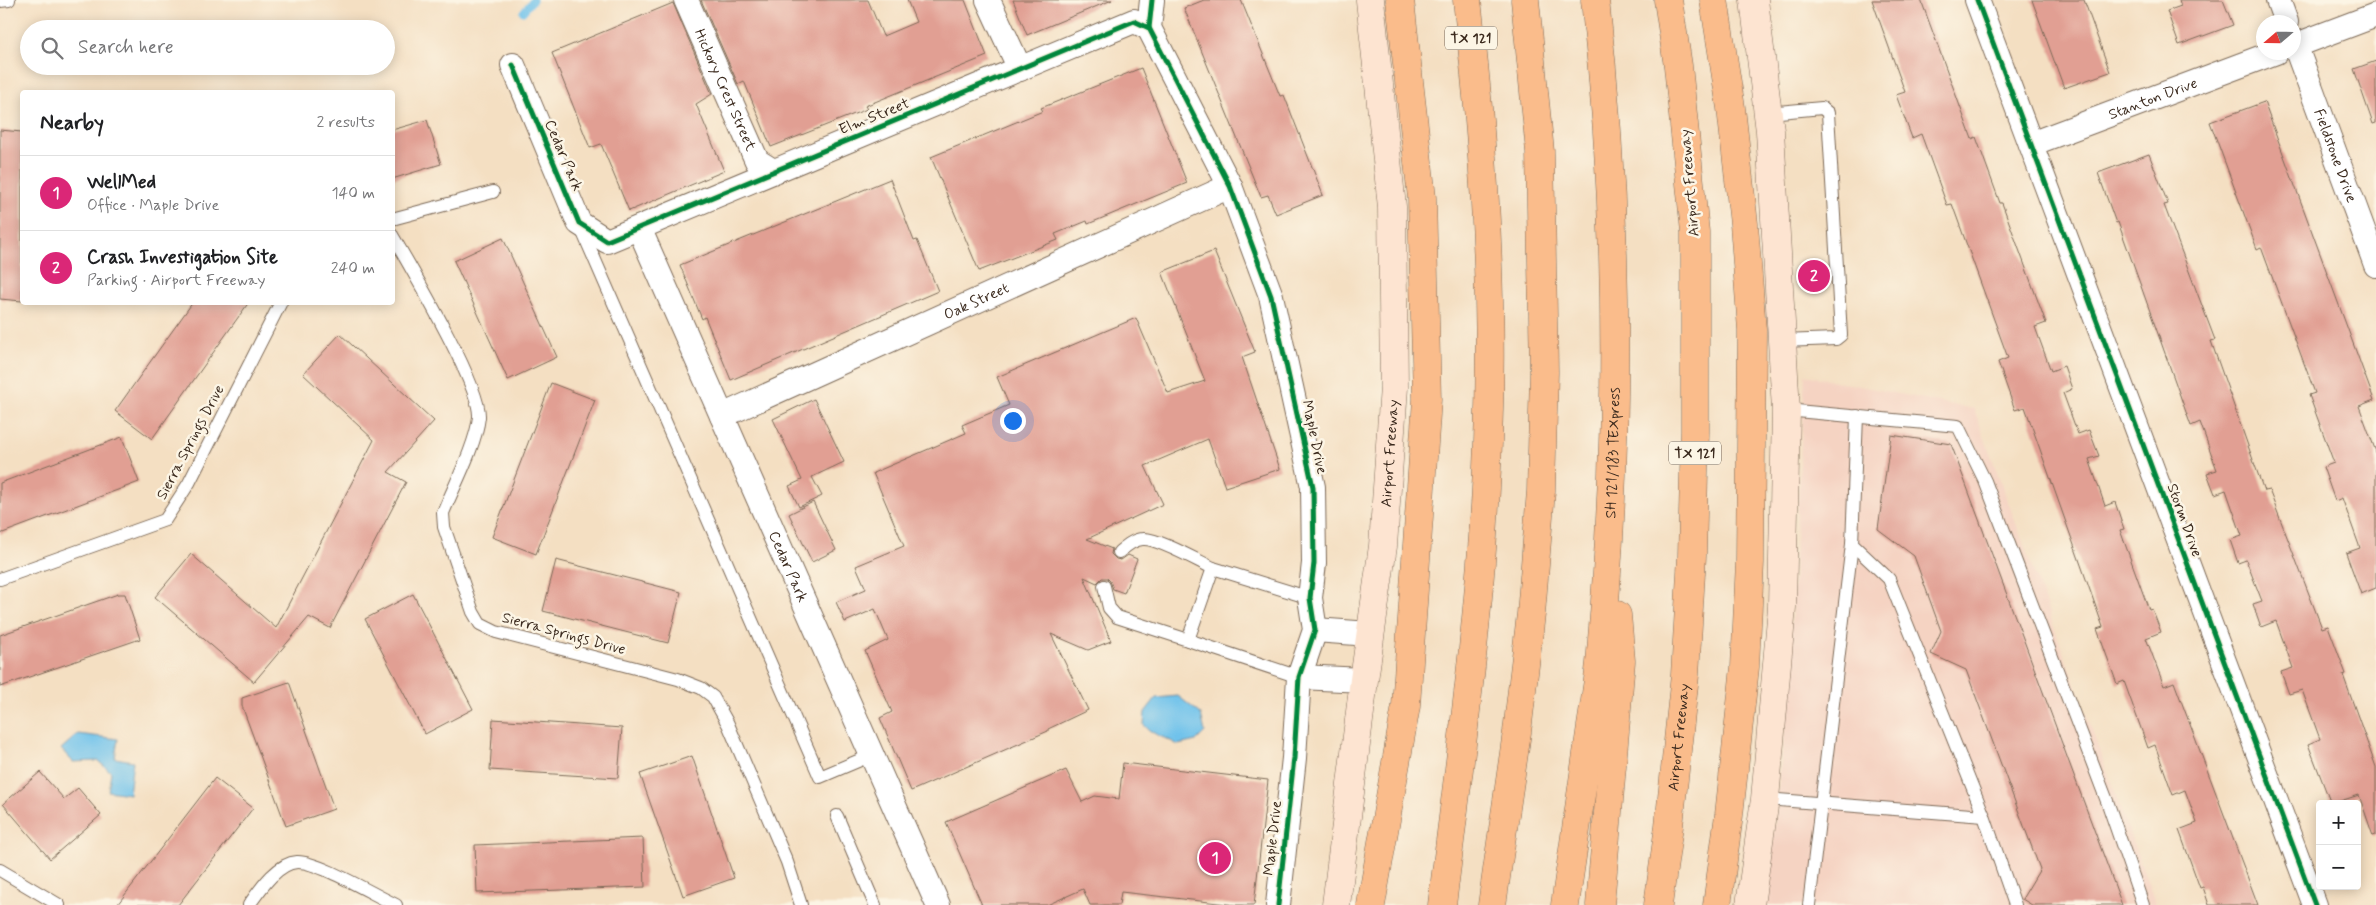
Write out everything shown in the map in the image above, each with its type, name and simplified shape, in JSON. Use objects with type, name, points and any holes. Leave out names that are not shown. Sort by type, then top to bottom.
[{"type":"highway","points":[[1371,905],[1406,706],[1427,398],[1422,198],[1400,0]]},
{"type":"highway","name":"TX 121","points":[[1442,905],[1477,603],[1488,442],[1489,279],[1476,76],[1466,0]]},
{"type":"highway","points":[[1492,905],[1518,732],[1531,614],[1541,491],[1544,372],[1540,152],[1525,0]]},
{"type":"highway","name":"SH 121/183 TEXpress","points":[[1565,905],[1601,654],[1610,548],[1615,425],[1616,304],[1612,185],[1595,0]]},
{"type":"highway","name":"Airport Freeway","points":[[1658,905],[1669,826],[1685,675],[1692,556],[1695,431],[1694,232],[1678,66],[1668,0]]},
{"type":"highway","points":[[1714,0],[1732,117],[1744,224],[1752,330],[1750,552],[1745,667],[1717,905]]},
{"type":"highway","points":[[1600,905],[1622,661],[1610,548]]},
{"type":"main road","name":"Airport Freeway","points":[[1336,905],[1370,634],[1384,546],[1394,387],[1392,206],[1370,0]]},
{"type":"main road","points":[[1750,905],[1765,799],[1782,607],[1786,410],[1768,113],[1754,0]]},
{"type":"street","name":"Hickory Crest Street","points":[[686,0],[757,161],[773,171]]},
{"type":"street","points":[[988,0],[1020,70]]},
{"type":"street","points":[[1148,28],[1152,0]]},
{"type":"street","name":"Storm Drive","points":[[1977,0],[2315,905]]},
{"type":"street","points":[[2278,0],[2283,15]]},
{"type":"street","name":"Stanton Drive","points":[[2301,42],[2376,15]]},
{"type":"street","name":"Elm Street","points":[[579,223],[607,241],[1134,21],[1148,28]]},
{"type":"street","name":"Maple Drive","points":[[1148,28],[1230,186],[1271,296],[1313,487],[1314,563],[1310,598],[1315,630],[1299,678],[1294,758],[1278,905]]},
{"type":"street","name":"Stanton Drive","points":[[2031,144],[2256,59]]},
{"type":"street","name":"Fieldstone Drive","points":[[2295,60],[2376,265]]},
{"type":"street","name":"Cedar Park","points":[[513,65],[579,223]]},
{"type":"street","name":"Oak Street","points":[[722,416],[1230,186]]},
{"type":"street","name":"Cedar Park","points":[[639,228],[938,905]]},
{"type":"street","points":[[1315,630],[1370,634]]},
{"type":"street","points":[[1299,678],[1364,680]]},
{"type":"lane","points":[[0,1],[9,0]]},
{"type":"lane","points":[[1768,113],[1822,108],[1828,113],[1841,335],[1836,339],[1782,342]]},
{"type":"lane","points":[[395,217],[493,192]]},
{"type":"lane","points":[[579,223],[820,777],[872,755]]},
{"type":"lane","name":"Sierra Springs Drive","points":[[395,241],[470,381],[479,414],[477,429],[443,513],[444,527],[472,612],[480,624],[496,632],[678,679],[701,688],[713,697],[728,724],[780,845],[801,905]]},
{"type":"lane","name":"Sierra Springs Drive","points":[[0,579],[164,520],[189,483],[280,305]]},
{"type":"lane","points":[[1786,410],[1958,426],[1986,481],[2107,801],[2143,905]]},
{"type":"lane","points":[[1809,905],[1852,544],[1857,416]]},
{"type":"lane","points":[[1119,552],[1130,543],[1143,538],[1157,542],[1213,568],[1310,598]]},
{"type":"lane","points":[[1852,544],[1889,579],[1984,816],[2015,905]]},
{"type":"lane","points":[[1188,640],[1213,568]]},
{"type":"lane","points":[[1104,586],[1109,608],[1117,617],[1299,678]]},
{"type":"lane","points":[[1765,799],[1984,816]]},
{"type":"lane","points":[[837,816],[875,905]]},
{"type":"lane","points":[[249,905],[266,882],[280,870],[296,862],[312,865],[396,905]]},
{"type":"lane","points":[[0,870],[59,905]]},
{"type":"shaded area","points":[[1805,375],[1974,409],[2156,905],[1765,905],[1786,720]]},
{"type":"water","points":[[1178,696],[1201,714],[1205,732],[1196,741],[1178,745],[1151,732],[1144,725],[1145,712],[1156,698]]},
{"type":"water","points":[[78,734],[118,739],[115,758],[133,761],[129,794],[108,791],[111,772],[98,761],[73,762],[61,749]]},
{"type":"building","points":[[701,0],[868,0],[883,36],[916,22],[907,0],[965,0],[987,56],[865,106],[867,109],[771,147],[744,81],[738,84]]},
{"type":"building","points":[[1013,0],[1112,0],[1027,35]]},
{"type":"building","points":[[1204,0],[1241,0],[1280,96],[1284,95],[1323,195],[1276,214],[1268,195],[1261,197],[1184,8]]},
{"type":"building","points":[[1872,0],[1921,0],[1972,139],[1976,137],[2046,323],[2035,327],[2051,371],[2064,366],[2072,389],[2063,393],[2078,434],[2089,430],[2099,456],[2089,459],[2105,506],[2115,502],[2124,529],[2120,530],[2149,610],[2152,609],[2161,632],[2146,638],[2164,686],[2174,682],[2258,905],[2209,905],[2203,887],[2200,888],[2179,830],[2197,823],[2185,790],[2173,795],[2155,745],[2148,748],[2124,681],[2117,684],[2097,629],[2103,627],[2025,407],[2015,410],[1998,362],[2008,358],[1952,204],[1947,205],[1921,134],[1912,138],[1896,95],[1905,92]]},
{"type":"building","points":[[2032,0],[2084,0],[2110,72],[2064,88]]},
{"type":"building","points":[[2179,0],[2223,0],[2233,25],[2179,45],[2167,11],[2181,6]]},
{"type":"building","points":[[673,3],[712,94],[696,104],[724,171],[629,211],[601,144],[590,148],[552,53]]},
{"type":"building","points":[[2376,61],[2376,123],[2373,124],[2354,69]]},
{"type":"building","points":[[1141,68],[1187,183],[1088,224],[1087,221],[1055,234],[1058,240],[979,271],[931,157],[1043,111],[1041,108]]},
{"type":"building","points":[[2264,102],[2374,400],[2359,406],[2376,452],[2376,588],[2361,594],[2346,553],[2360,548],[2342,498],[2335,501],[2323,467],[2334,463],[2309,395],[2315,393],[2261,247],[2257,249],[2210,122]]},
{"type":"building","points":[[427,120],[441,164],[395,178],[395,129]]},
{"type":"building","points":[[0,130],[20,132],[20,301],[0,299]]},
{"type":"building","points":[[2149,154],[2168,204],[2164,205],[2215,340],[2211,341],[2264,491],[2269,490],[2322,628],[2328,626],[2346,674],[2343,675],[2376,767],[2376,835],[2373,836],[2359,795],[2343,800],[2329,800],[2308,744],[2320,739],[2302,690],[2289,694],[2281,672],[2293,668],[2276,621],[2261,627],[2253,604],[2262,601],[2246,560],[2238,563],[2230,540],[2242,536],[2226,490],[2215,494],[2207,473],[2217,470],[2200,422],[2191,426],[2118,222],[2116,223],[2098,173]]},
{"type":"building","points":[[890,179],[914,241],[917,240],[938,291],[731,380],[705,317],[702,319],[680,265]]},
{"type":"building","points":[[503,238],[557,357],[508,380],[454,261]]},
{"type":"building","points":[[1214,251],[1255,352],[1242,357],[1280,469],[1225,487],[1208,439],[1145,466],[1163,504],[1087,539],[1112,549],[1111,554],[1116,559],[1121,560],[1128,555],[1137,559],[1124,593],[1113,589],[1107,578],[1102,578],[1097,583],[1084,577],[1111,641],[1088,650],[1051,634],[1088,710],[1048,729],[1048,731],[911,791],[880,718],[892,712],[865,651],[888,640],[875,609],[845,622],[836,602],[866,589],[856,566],[904,546],[873,473],[966,433],[962,425],[1009,405],[997,377],[1136,318],[1168,393],[1205,381],[1162,272]]},
{"type":"building","points":[[191,305],[247,305],[152,439],[115,411]]},
{"type":"building","points":[[340,334],[434,421],[388,472],[406,482],[330,628],[309,617],[254,682],[155,597],[191,554],[276,628],[374,440],[303,374]]},
{"type":"building","points":[[551,383],[595,400],[536,554],[492,537]]},
{"type":"building","points":[[814,399],[844,462],[812,477],[822,496],[799,507],[789,486],[802,480],[773,419]]},
{"type":"building","points":[[1891,435],[1951,444],[2122,905],[2032,905],[2022,899],[2040,869],[1966,670],[1931,654],[1941,631],[1914,556],[1878,529]]},
{"type":"building","points":[[122,437],[139,482],[0,534],[0,483]]},
{"type":"building","points":[[813,502],[836,550],[812,562],[789,514]]},
{"type":"building","points":[[556,560],[681,592],[668,643],[543,611]]},
{"type":"building","points":[[118,594],[125,594],[140,639],[0,687],[0,635]]},
{"type":"building","points":[[413,594],[473,709],[425,734],[365,619]]},
{"type":"building","points":[[289,682],[334,809],[286,826],[242,706],[242,698]]},
{"type":"building","points":[[493,719],[622,728],[618,778],[490,770]]},
{"type":"building","points":[[692,756],[734,878],[683,896],[640,774]]},
{"type":"building","points":[[1123,763],[1268,780],[1254,905],[1236,905],[1121,892],[1119,905],[1090,905],[1083,889],[1047,905],[982,905],[946,822],[1066,770],[1082,802],[1095,796],[1119,799]]},
{"type":"building","points":[[40,772],[64,799],[78,788],[101,815],[50,859],[3,804]]},
{"type":"building","points":[[215,778],[253,808],[178,905],[117,905]]},
{"type":"building","points":[[643,838],[645,887],[477,893],[475,845]]},
{"type":"waterway","points":[[523,12],[533,0]]},
{"type":"cycle path","points":[[1152,0],[1149,28],[1230,186],[1271,296],[1313,487],[1314,563],[1310,598],[1315,630],[1299,677],[1294,758],[1278,905]]},
{"type":"cycle path","points":[[1977,0],[2315,905]]},
{"type":"cycle path","points":[[513,65],[579,223],[607,241],[1134,21],[1149,28]]},
{"type":"place","name":"Crash Investigation Site","points":[[1814,276]]},
{"type":"place","name":"WellMed","points":[[1215,858]]}]
